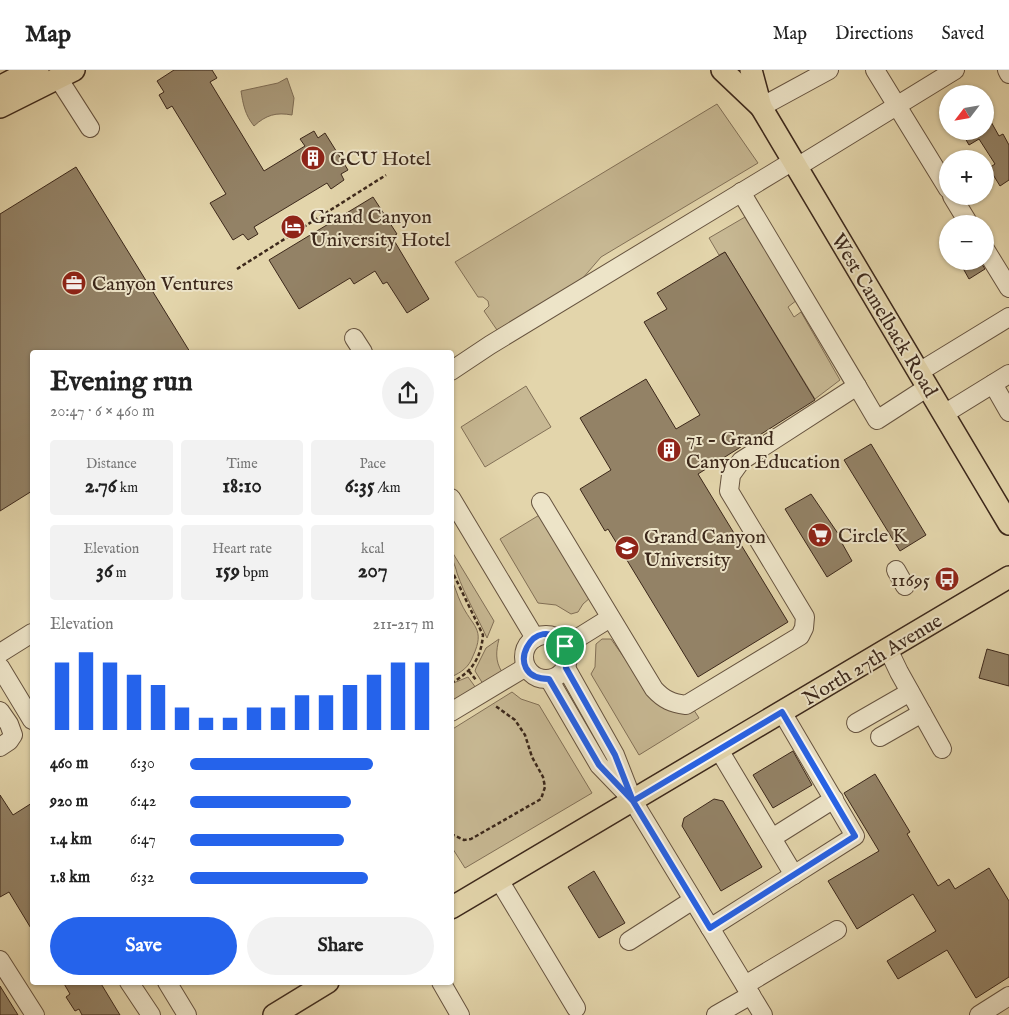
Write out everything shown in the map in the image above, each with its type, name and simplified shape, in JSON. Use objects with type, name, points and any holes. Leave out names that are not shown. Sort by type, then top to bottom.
[{"type":"highway","points":[[0,89],[56,73]]},
{"type":"main road","name":"West Camelback Road","points":[[722,70],[761,107]]},
{"type":"main road","name":"West Camelback Road","points":[[751,70],[761,107],[1009,524]]},
{"type":"main road","points":[[0,107],[56,73]]},
{"type":"main road","name":"North 27th Avenue","points":[[454,906],[1009,577]]},
{"type":"main road","points":[[274,1015],[298,1009],[325,985]]},
{"type":"street","points":[[761,107],[829,70]]},
{"type":"street","points":[[875,70],[939,175]]},
{"type":"street","points":[[454,369],[490,345],[741,192],[795,164],[955,70]]},
{"type":"street","points":[[1007,70],[1009,74]]},
{"type":"street","points":[[56,73],[90,128]]},
{"type":"street","points":[[741,192],[877,420],[923,380],[1009,317]]},
{"type":"street","points":[[994,264],[1009,288]]},
{"type":"street","points":[[944,414],[1009,374]]},
{"type":"street","points":[[993,384],[1009,412]]},
{"type":"street","points":[[541,502],[654,690],[663,699],[673,704],[686,705],[800,636],[804,628],[805,617],[730,491],[731,475],[741,461],[857,386]]},
{"type":"street","points":[[454,503],[535,638]]},
{"type":"street","points":[[896,570],[905,586]]},
{"type":"street","points":[[565,646],[610,618]]},
{"type":"street","points":[[0,652],[30,634]]},
{"type":"street","points":[[549,635],[556,637],[565,646],[568,654],[566,668],[561,674],[549,679],[536,677],[526,667],[524,661],[526,648],[535,638],[549,635]]},
{"type":"street","points":[[888,649],[942,749]]},
{"type":"street","points":[[0,667],[30,717]]},
{"type":"street","points":[[454,710],[526,667]]},
{"type":"street","points":[[566,668],[615,755],[633,801],[763,1015]]},
{"type":"street","points":[[549,679],[599,765],[633,801]]},
{"type":"street","points":[[856,723],[910,692]]},
{"type":"street","points":[[0,711],[9,724],[13,735],[9,741],[0,747]]},
{"type":"street","points":[[710,928],[855,836],[782,712]]},
{"type":"street","points":[[880,736],[922,713]]},
{"type":"street","points":[[719,750],[794,875]]},
{"type":"street","points":[[772,838],[834,799]]},
{"type":"street","points":[[499,880],[576,1008]]},
{"type":"street","points":[[629,941],[693,900]]},
{"type":"street","points":[[716,1015],[748,990],[837,930]]},
{"type":"street","points":[[0,960],[35,1015]]},
{"type":"street","points":[[131,985],[151,1015]]},
{"type":"street","points":[[169,985],[187,1015]]},
{"type":"street","points":[[443,985],[460,1015]]},
{"type":"street","points":[[979,1015],[1009,996]]},
{"type":"path","points":[[237,268],[386,175]]},
{"type":"path","points":[[454,575],[483,635],[482,645],[475,664],[469,671],[454,681]]},
{"type":"path","points":[[454,835],[464,840],[471,839],[541,799],[545,787],[543,777],[532,757],[520,726],[515,720],[499,710],[492,702]]},
{"type":"shaded area","points":[[287,78],[294,98],[292,115],[272,115],[254,126],[246,114],[241,91],[278,83]]},
{"type":"shaded area","points":[[717,104],[758,163],[601,257],[576,286],[497,330],[484,311],[489,306],[488,301],[483,297],[478,297],[455,262]]},
{"type":"shaded area","points":[[745,217],[797,300],[788,307],[794,317],[801,312],[840,380],[815,399],[725,252],[719,255],[709,238]]},
{"type":"shaded area","points":[[526,386],[551,427],[485,467],[461,427]]},
{"type":"shaded area","points":[[541,514],[591,597],[578,612],[571,614],[556,605],[538,603],[500,539]]},
{"type":"shaded area","points":[[454,555],[494,621],[487,638],[467,598],[454,564]]},
{"type":"shaded area","points":[[454,586],[465,611],[478,633],[477,647],[471,660],[462,671],[454,675]]},
{"type":"shaded area","points":[[499,639],[497,656],[502,672],[483,684],[475,671],[476,668],[486,648]]},
{"type":"shaded area","points":[[602,639],[611,639],[654,700],[692,707],[699,718],[639,755],[591,674],[595,667],[596,644]]},
{"type":"shaded area","points":[[468,677],[476,688],[454,700],[454,683]]},
{"type":"shaded area","points":[[512,692],[521,699],[539,705],[592,793],[465,868],[454,851],[454,728]]},
{"type":"building","name":"GCU Hotel","points":[[174,70],[212,70],[217,78],[210,82],[264,171],[305,146],[300,139],[314,131],[318,138],[325,133],[348,170],[341,174],[344,180],[331,189],[327,183],[254,227],[258,234],[248,240],[243,234],[233,240],[210,203],[226,194],[172,106],[167,109],[159,95],[164,92],[157,81]]},
{"type":"building","points":[[994,127],[999,136],[1003,134],[1009,145],[1009,180],[1000,186],[994,176],[994,150],[986,150],[980,140],[994,140]]},
{"type":"building","points":[[966,140],[977,140],[969,145]]},
{"type":"building","name":"Canyon Ventures","points":[[76,167],[189,350],[30,350],[30,492],[0,511],[0,214]]},
{"type":"building","name":"GCU Hotel","points":[[373,197],[397,234],[392,237],[429,299],[407,313],[387,282],[383,284],[375,271],[354,284],[350,278],[299,309],[269,260]]},
{"type":"building","name":"71 - Grand Canyon Education","points":[[725,252],[815,400],[698,474],[788,622],[698,677],[608,529],[605,531],[580,489],[611,470],[580,418],[646,379],[676,429],[700,415],[644,322],[667,309],[657,293]]},
{"type":"building","points":[[964,270],[983,270],[969,279]]},
{"type":"building","name":"Circle K","points":[[871,444],[926,535],[900,551],[844,460]]},
{"type":"building","name":"Circle K","points":[[811,494],[839,535],[852,561],[827,577],[785,509]]},
{"type":"building","points":[[987,649],[1009,655],[1009,686],[979,678]]},
{"type":"building","points":[[793,751],[812,785],[773,808],[753,775]]},
{"type":"building","points":[[875,774],[910,832],[907,834],[938,886],[949,879],[955,889],[989,868],[1009,901],[1009,977],[976,998],[947,950],[898,979],[887,961],[936,931],[913,894],[857,929],[828,881],[879,851],[844,793]]},
{"type":"building","points":[[0,795],[13,815],[30,804],[30,927],[9,892],[0,897]]},
{"type":"building","points":[[714,799],[723,801],[762,867],[721,891],[682,826],[684,818]]},
{"type":"building","points":[[594,871],[625,923],[599,938],[568,887]]},
{"type":"building","points":[[65,985],[102,985],[120,1015],[82,1015],[79,1009],[75,1011],[66,997],[70,994]]},
{"type":"building","points":[[0,986],[18,1015],[0,1015]]},
{"type":"place","name":"GCU Hotel","points":[[313,158]]},
{"type":"place","name":"Grand Canyon University Hotel","points":[[293,227]]},
{"type":"place","name":"Canyon Ventures","points":[[74,283]]},
{"type":"place","name":"71 - Grand Canyon Education","points":[[669,450]]},
{"type":"place","name":"Circle K","points":[[820,535]]},
{"type":"place","name":"Grand Canyon University","points":[[627,548]]},
{"type":"place","name":"11695","points":[[947,579]]},
{"type":"route","points":[[565,646],[562,641],[549,635],[535,638],[530,642],[524,654],[526,667],[536,677],[549,679],[599,765],[633,801],[782,712],[855,836],[710,928],[633,801],[615,755],[566,668],[568,654],[565,646]]}]
